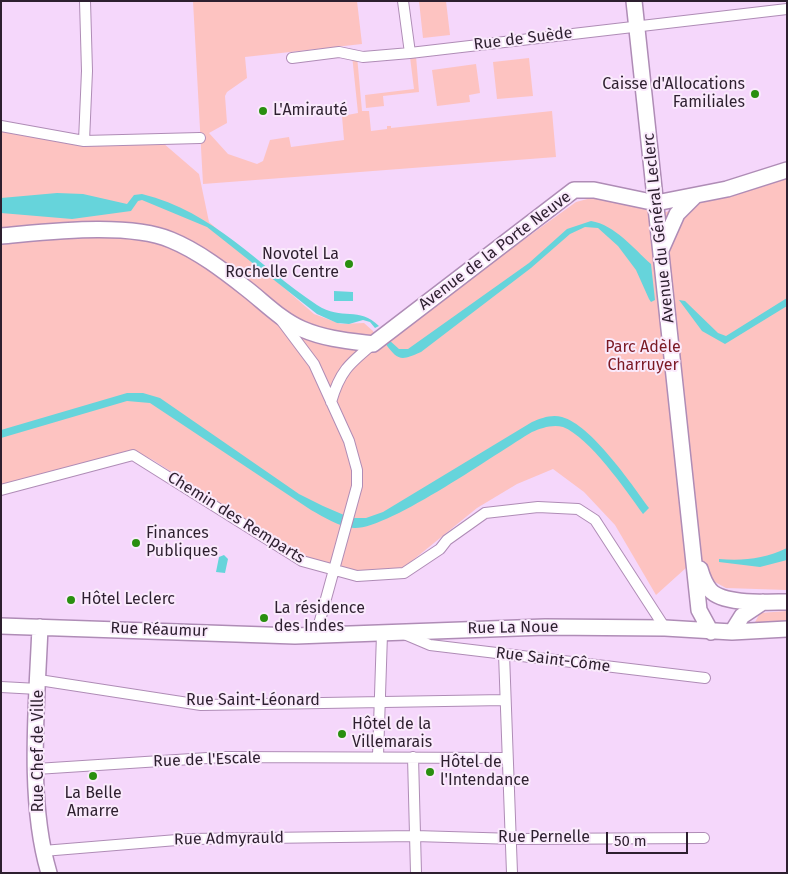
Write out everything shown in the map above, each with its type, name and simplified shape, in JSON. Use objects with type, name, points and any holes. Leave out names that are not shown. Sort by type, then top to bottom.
[{"type":"street","points":[[84,141],[87,71],[85,1]]},
{"type":"street","points":[[403,1],[410,53]]},
{"type":"street","name":"Avenue du Général Leclerc","points":[[634,1],[694,546],[699,610],[711,632]]},
{"type":"street","name":"Rue de Suède","points":[[292,58],[339,52],[364,57],[410,53],[636,25],[787,9]]},
{"type":"street","points":[[1,126],[84,141],[200,138]]},
{"type":"street","points":[[656,203],[727,189],[787,170]]},
{"type":"street","name":"Avenue de la Porte Neuve","points":[[373,344],[574,190],[594,190],[656,203]]},
{"type":"street","points":[[661,250],[677,214],[694,197]]},
{"type":"street","points":[[1,236],[70,230],[150,233],[190,249],[246,288],[276,313],[302,329],[334,339],[373,344]]},
{"type":"street","points":[[276,313],[314,364],[349,441],[357,470],[357,486],[342,533],[316,635]]},
{"type":"street","points":[[331,402],[336,384],[345,369],[373,344]]},
{"type":"street","name":"Chemin des Remparts","points":[[4,489],[132,455],[302,561],[357,576],[404,573],[440,549],[447,540],[485,513],[538,507],[578,509],[594,520],[664,628]]},
{"type":"street","points":[[694,546],[701,573],[710,590],[716,595],[731,599],[787,602]]},
{"type":"street","points":[[732,632],[742,616],[763,602]]},
{"type":"street","name":"Rue Réaumur","points":[[1,626],[316,635]]},
{"type":"street","name":"Rue Chef de Ville","points":[[40,627],[36,769],[43,851],[49,873]]},
{"type":"street","name":"Rue La Noue","points":[[316,635],[382,634],[428,629],[467,628],[664,628],[711,632]]},
{"type":"street","points":[[711,632],[787,629]]},
{"type":"street","name":"Rue Saint-Côme","points":[[403,633],[430,645],[705,678]]},
{"type":"street","points":[[378,756],[382,634]]},
{"type":"street","points":[[504,654],[509,839],[512,873]]},
{"type":"street","name":"Rue Saint-Léonard","points":[[1,687],[39,684],[201,705],[505,700]]},
{"type":"street","points":[[413,756],[416,873]]},
{"type":"street","name":"Rue de l'Escale","points":[[36,769],[223,757],[413,756],[507,758]]},
{"type":"street","name":"Rue Pernelle","points":[[415,836],[509,839],[704,838]]},
{"type":"street","name":"Rue Admyrauld","points":[[43,851],[190,839],[415,836]]},
{"type":"green space","points":[[193,1],[357,1],[362,44],[245,57],[247,78],[227,92],[225,96],[227,123],[209,133],[228,154],[257,164],[263,161],[270,140],[289,137],[291,147],[344,140],[342,116],[358,113],[352,55],[357,56],[362,111],[369,111],[371,131],[387,129],[387,126],[391,126],[391,128],[552,111],[556,157],[203,184]]},
{"type":"green space","points":[[419,1],[446,1],[450,35],[423,38]]},
{"type":"green space","points":[[416,56],[419,92],[383,96],[384,106],[366,108],[365,95],[414,89],[410,57]]},
{"type":"green space","points":[[529,58],[533,96],[497,99],[493,62]]},
{"type":"green space","points":[[476,64],[480,93],[469,95],[470,102],[437,106],[432,70]]},
{"type":"green space","name":"Parc Adèle Charruyer","points":[[1,130],[163,143],[199,174],[209,222],[314,314],[341,324],[364,323],[373,331],[381,343],[576,202],[595,197],[617,198],[659,214],[787,177],[787,590],[726,588],[687,567],[656,595],[615,525],[584,492],[553,469],[517,484],[477,508],[402,569],[357,571],[304,557],[153,460],[133,450],[1,485]]},
{"type":"green space","points":[[787,611],[787,623],[754,624],[760,613]]},
{"type":"shaded area","points":[[57,193],[83,194],[127,204],[134,195],[142,194],[168,202],[214,226],[317,305],[326,310],[364,317],[372,320],[379,326],[375,328],[370,322],[363,320],[349,324],[337,323],[317,314],[207,227],[142,200],[138,201],[131,211],[72,219],[1,213],[1,198]]},
{"type":"shaded area","points":[[591,221],[600,223],[616,232],[651,264],[655,300],[651,302],[636,270],[618,246],[598,228],[585,227],[570,234],[531,268],[421,352],[409,357],[400,358],[385,343],[389,340],[399,349],[408,349],[529,263],[567,229]]},
{"type":"shaded area","points":[[334,291],[353,292],[353,301],[334,301]]},
{"type":"shaded area","points":[[787,298],[787,306],[725,344],[702,331],[679,300],[685,301],[718,333],[726,336]]},
{"type":"shaded area","points":[[127,393],[143,393],[160,398],[299,494],[351,518],[366,518],[383,512],[532,422],[550,416],[562,417],[573,422],[598,443],[649,508],[643,514],[617,479],[584,441],[559,426],[547,427],[532,432],[416,504],[391,517],[370,525],[354,528],[337,524],[311,510],[150,403],[127,401],[1,438],[1,430]]},
{"type":"shaded area","points":[[787,548],[787,560],[760,567],[719,562],[719,559],[737,560],[762,557]]},
{"type":"shaded area","points":[[224,555],[228,559],[225,573],[216,572],[219,557]]},
{"type":"place","name":"Caisse d'Allocations Familiales","points":[[755,94]]},
{"type":"place","name":"L'Amirauté","points":[[263,111]]},
{"type":"place","name":"Novotel La Rochelle Centre","points":[[349,264]]},
{"type":"place","name":"Finances Publiques","points":[[136,543]]},
{"type":"place","name":"Hôtel Leclerc","points":[[71,600]]},
{"type":"place","name":"La résidence des Indes","points":[[264,618]]},
{"type":"place","name":"Hôtel de la Villemarais","points":[[342,734]]},
{"type":"place","name":"Hôtel de l'Intendance","points":[[430,772]]},
{"type":"place","name":"La Belle Amarre","points":[[93,776]]}]
